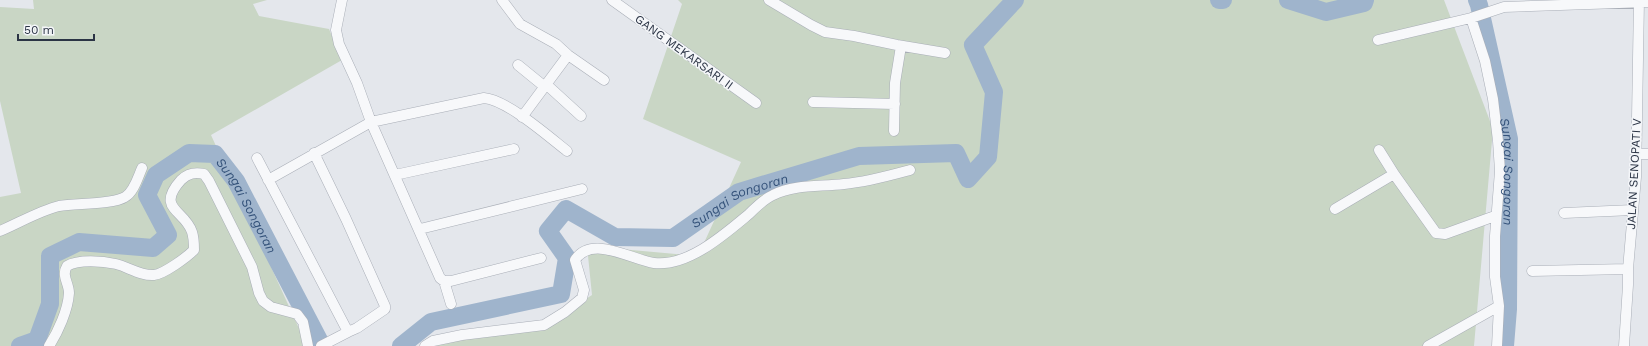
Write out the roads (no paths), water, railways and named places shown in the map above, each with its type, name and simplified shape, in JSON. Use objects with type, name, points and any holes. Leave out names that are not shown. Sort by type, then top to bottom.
[{"type":"street","points":[[342,0],[337,24],[337,36],[371,122],[420,229],[437,272],[440,278],[444,281],[452,304]]},
{"type":"street","name":"GANG MEKARSARI II","points":[[612,0],[756,103]]},
{"type":"street","points":[[769,0],[810,26],[825,32],[945,53]]},
{"type":"street","points":[[1378,40],[1474,17],[1501,6],[1642,1]]},
{"type":"street","name":"JALAN SENOPATI V","points":[[1624,346],[1636,154],[1642,1]]},
{"type":"street","points":[[504,2],[520,24],[556,44],[568,55],[604,80]]},
{"type":"street","points":[[1474,17],[1485,61],[1496,120],[1500,171],[1495,216],[1495,277],[1499,306],[1497,346]]},
{"type":"street","points":[[894,131],[895,83],[901,46]]},
{"type":"street","points":[[522,117],[568,55]]},
{"type":"street","points":[[518,65],[546,86],[581,116]]},
{"type":"street","points":[[268,180],[371,122],[484,98],[493,99],[522,117],[567,151]]},
{"type":"street","points":[[813,102],[895,104]]},
{"type":"street","points":[[395,175],[514,149]]},
{"type":"street","points":[[1378,150],[1434,231],[1439,234],[1445,234],[1495,216]]},
{"type":"street","points":[[314,153],[346,219],[385,306],[385,309],[358,328],[325,345]]},
{"type":"street","points":[[1636,154],[1648,154]]},
{"type":"street","points":[[258,158],[268,180],[348,332]]},
{"type":"street","points":[[0,231],[49,209],[60,206],[96,203],[126,197],[130,193],[142,168]]},
{"type":"street","points":[[425,346],[433,341],[462,335],[544,325],[565,312],[582,298],[584,290],[575,260],[578,255],[590,249],[605,249],[654,263],[670,263],[706,248],[771,196],[784,190],[860,182],[910,170]]},
{"type":"street","points":[[49,346],[58,330],[68,302],[69,287],[64,275],[66,266],[84,261],[115,264],[146,274],[156,275],[189,256],[194,250],[192,230],[174,210],[171,196],[176,186],[183,178],[195,172],[204,174],[209,181],[252,267],[259,293],[263,301],[271,307],[298,314],[303,322],[308,346]]},
{"type":"street","points":[[1335,209],[1394,174]]},
{"type":"street","points":[[420,229],[582,189]]},
{"type":"street","points":[[1564,213],[1633,210]]},
{"type":"street","points":[[444,281],[451,281],[541,258]]},
{"type":"street","points":[[1532,272],[1628,269]]},
{"type":"street","points":[[1428,346],[1499,306]]},
{"type":"waterway","name":"Sungai Songoran","points":[[401,346],[431,322],[561,294],[567,258],[548,231],[566,209],[615,237],[673,238],[739,192],[859,156],[956,153],[968,179],[988,157],[994,92],[973,45],[1015,0]]},
{"type":"waterway","name":"Sungai Songoran","points":[[1288,0],[1326,12],[1364,3],[1365,0]]},
{"type":"waterway","name":"Sungai Songoran","points":[[1477,0],[1509,139],[1508,309],[1505,346]]},
{"type":"waterway","name":"Sungai Songoran","points":[[20,346],[37,340],[50,304],[50,256],[79,242],[153,248],[168,235],[147,195],[156,175],[189,153],[215,154],[236,181],[322,346]]}]
